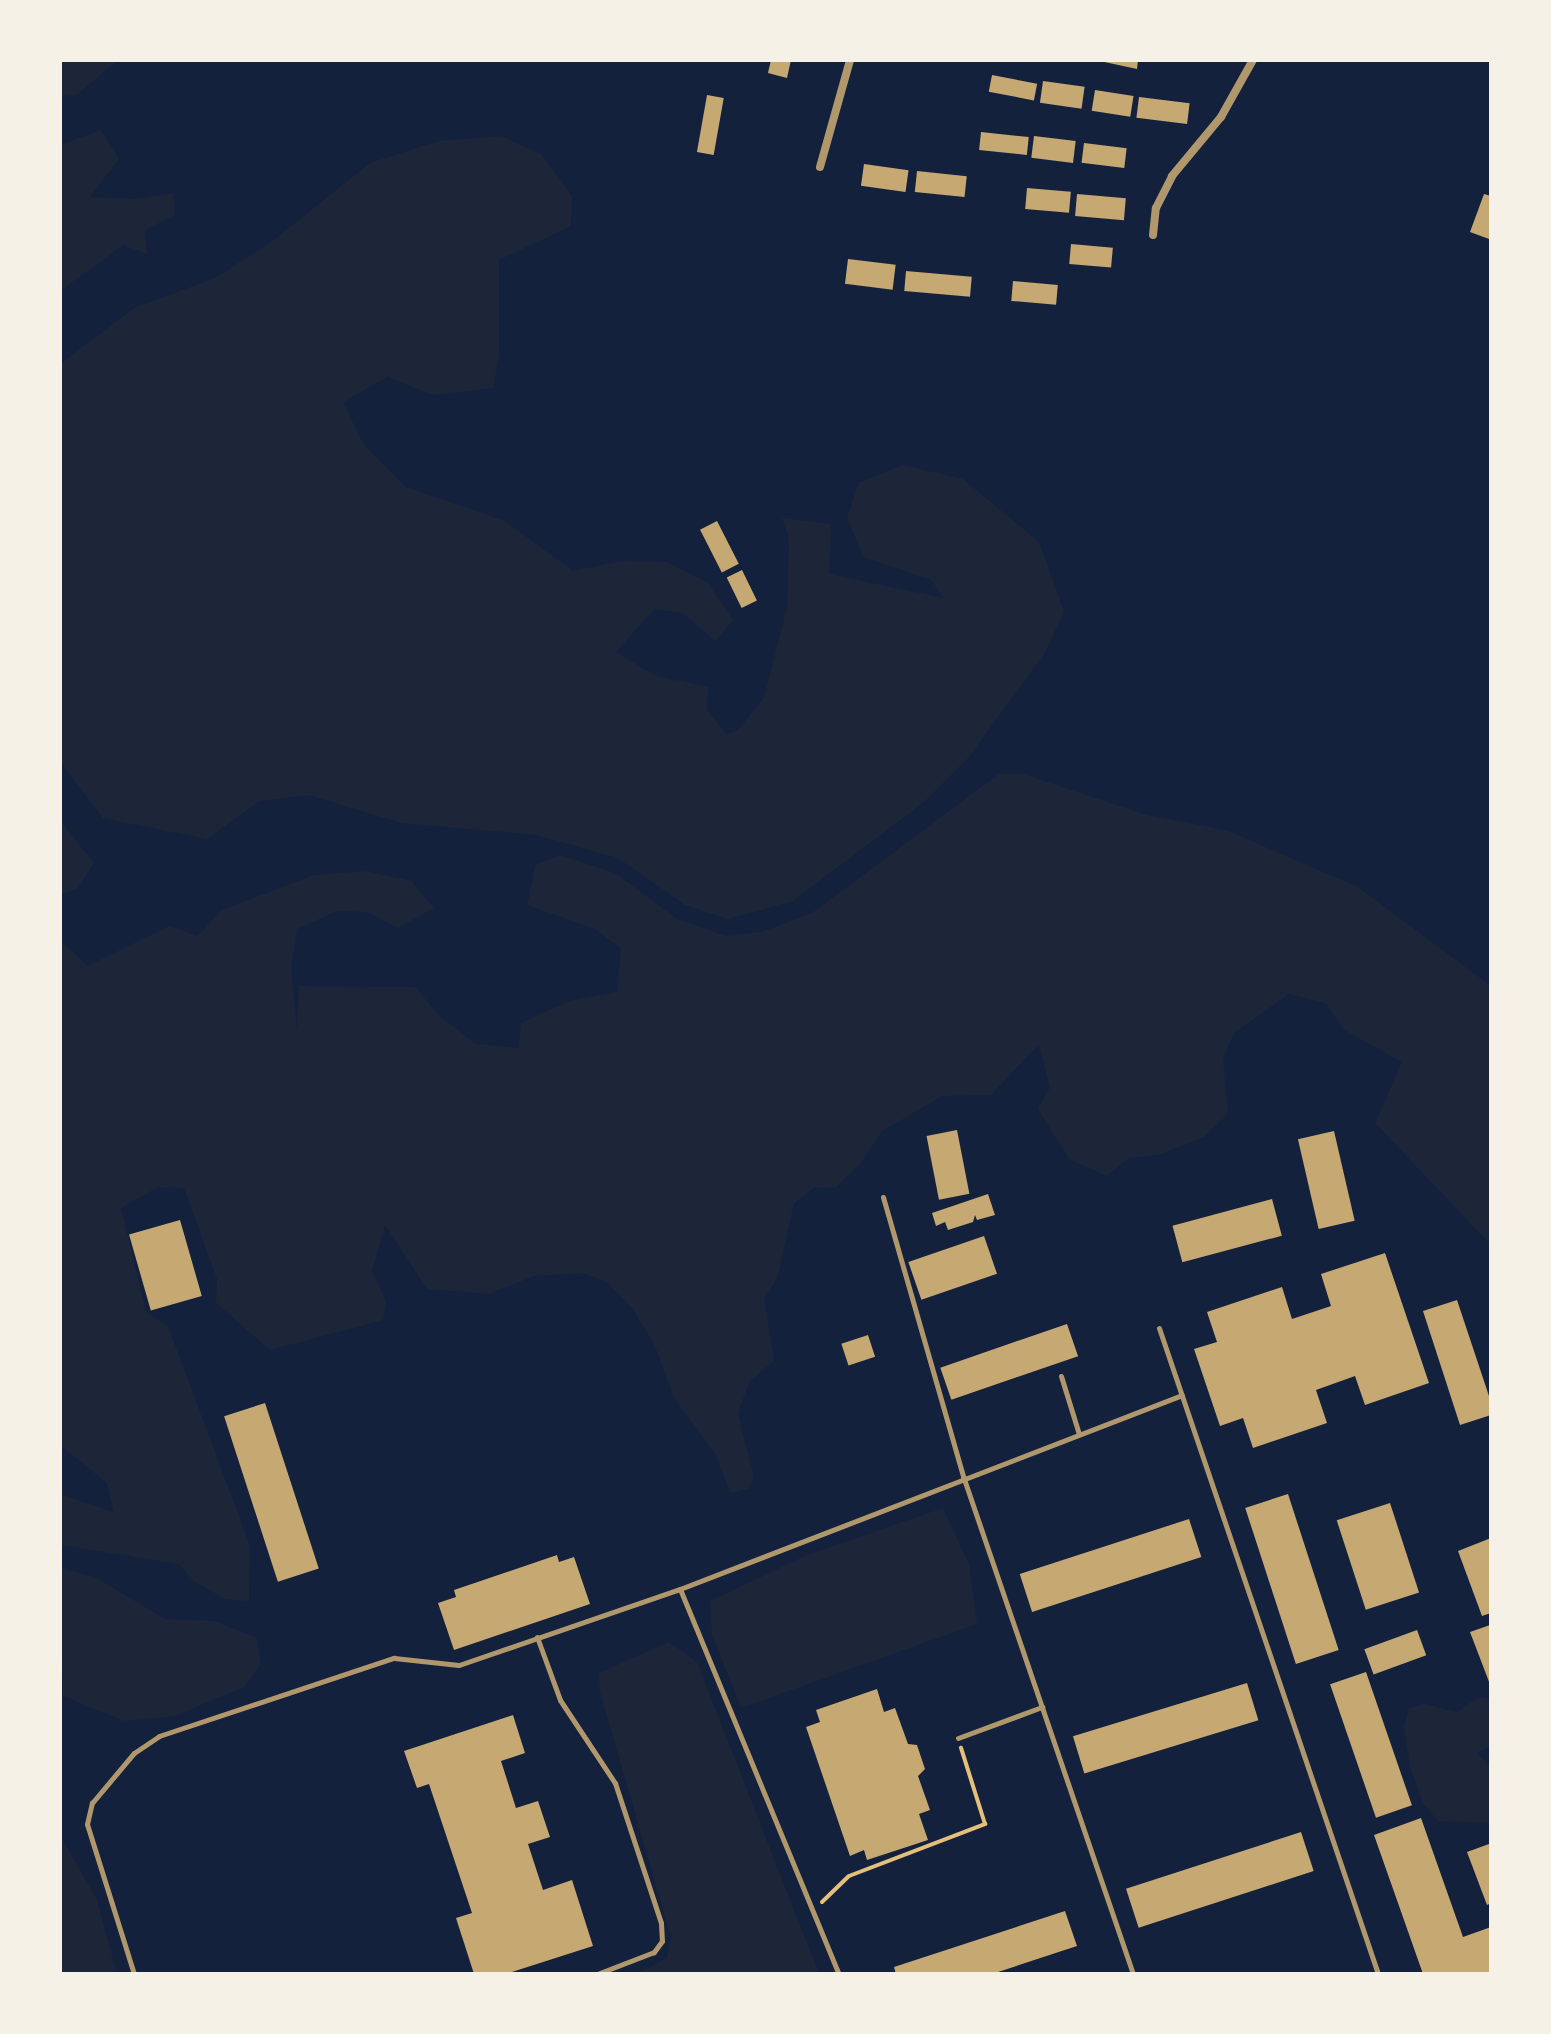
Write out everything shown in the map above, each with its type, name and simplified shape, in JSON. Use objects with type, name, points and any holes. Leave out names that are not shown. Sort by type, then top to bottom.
[{"type":"street","points":[[820,167],[850,60]]},
{"type":"street","points":[[1153,235],[1156,208],[1172,176],[1221,117],[1253,60]]},
{"type":"lane","points":[[883,1197],[963,1476],[1133,1974]]},
{"type":"lane","points":[[1159,1328],[1378,1974]]},
{"type":"lane","points":[[1061,1376],[1079,1434]]},
{"type":"lane","points":[[134,1974],[87,1824],[92,1803],[134,1753],[159,1736],[394,1658],[459,1665],[680,1589],[963,1476],[1182,1395]]},
{"type":"lane","points":[[680,1589],[839,1974]]},
{"type":"lane","points":[[537,1637],[560,1700],[615,1783],[661,1923],[662,1941],[654,1952],[597,1974]]},
{"type":"lane","points":[[958,1738],[1042,1707]]},
{"type":"path","points":[[814,1910],[849,1876],[985,1824],[958,1738]]},
{"type":"shaded area","points":[[60,60],[118,60],[78,94],[60,97]]},
{"type":"shaded area","points":[[101,130],[119,159],[90,197],[136,199],[173,193],[175,215],[145,230],[147,254],[123,245],[60,291],[60,145]]},
{"type":"shaded area","points":[[501,136],[541,154],[572,196],[571,226],[499,260],[499,355],[493,388],[433,395],[387,377],[343,402],[364,445],[406,487],[505,521],[573,571],[622,561],[666,562],[708,583],[733,620],[715,641],[683,613],[654,609],[616,652],[656,676],[709,687],[706,709],[726,734],[737,731],[764,698],[787,608],[789,539],[782,518],[831,524],[829,574],[944,598],[931,580],[864,557],[847,518],[859,482],[903,465],[963,479],[1039,542],[1064,611],[1046,651],[969,757],[925,801],[793,901],[728,919],[685,905],[618,858],[537,835],[402,823],[308,795],[260,801],[207,839],[103,818],[60,762],[60,364],[134,308],[215,278],[274,240],[370,163],[439,141]]},
{"type":"shaded area","points":[[999,774],[1023,774],[1147,815],[1226,830],[1358,887],[1491,986],[1491,1245],[1375,1123],[1402,1062],[1344,1030],[1326,1003],[1289,994],[1234,1033],[1223,1059],[1228,1114],[1204,1137],[1158,1155],[1129,1158],[1107,1176],[1069,1159],[1038,1109],[1050,1087],[1039,1044],[991,1095],[942,1096],[881,1132],[861,1163],[835,1188],[815,1187],[794,1203],[777,1279],[764,1298],[774,1361],[749,1382],[738,1414],[754,1477],[748,1489],[730,1493],[716,1455],[674,1398],[655,1346],[632,1308],[606,1281],[582,1273],[534,1276],[489,1294],[427,1289],[385,1225],[372,1271],[386,1301],[383,1320],[270,1350],[216,1303],[217,1279],[184,1188],[158,1187],[121,1208],[146,1312],[168,1326],[250,1546],[249,1601],[225,1599],[194,1581],[179,1564],[60,1545],[60,1494],[114,1512],[107,1483],[60,1445],[60,940],[88,966],[169,926],[198,936],[222,910],[314,875],[365,871],[411,881],[434,908],[398,928],[367,912],[337,911],[297,929],[291,967],[297,1029],[299,986],[416,987],[439,1016],[476,1044],[519,1048],[521,1023],[569,1001],[617,992],[621,948],[593,928],[527,905],[536,865],[559,855],[615,873],[677,919],[726,936],[761,932],[812,913]]},
{"type":"shaded area","points":[[60,820],[94,863],[78,888],[60,895]]},
{"type":"shaded area","points":[[943,1508],[969,1564],[977,1624],[741,1708],[712,1635],[710,1601],[807,1555]]},
{"type":"shaded area","points":[[60,1568],[95,1577],[165,1619],[214,1621],[257,1638],[261,1664],[244,1687],[175,1716],[125,1721],[63,1696]]},
{"type":"shaded area","points":[[669,1642],[697,1662],[819,1974],[637,1974],[667,1958],[671,1937],[600,1692],[599,1673]]},
{"type":"shaded area","points":[[1479,1697],[1491,1699],[1491,1746],[1477,1753],[1491,1768],[1491,1823],[1438,1821],[1423,1803],[1410,1766],[1404,1727],[1409,1708],[1424,1704],[1457,1712]]},
{"type":"shaded area","points":[[60,1835],[97,1900],[117,1974],[60,1974]]},
{"type":"building","points":[[771,60],[791,60],[787,78],[768,73]]},
{"type":"building","points":[[1095,60],[1138,60],[1137,69]]},
{"type":"building","points":[[992,75],[1037,84],[1034,100],[989,92]]},
{"type":"building","points":[[1043,81],[1085,87],[1082,109],[1040,103]]},
{"type":"building","points":[[1095,90],[1134,96],[1130,117],[1092,111]]},
{"type":"building","points":[[707,95],[724,98],[714,155],[697,152]]},
{"type":"building","points":[[1139,97],[1190,103],[1187,124],[1136,118]]},
{"type":"building","points":[[981,132],[1029,137],[1027,155],[979,150]]},
{"type":"building","points":[[1034,136],[1076,141],[1073,163],[1031,158]]},
{"type":"building","points":[[1084,143],[1127,148],[1124,168],[1082,163]]},
{"type":"building","points":[[864,164],[909,170],[906,192],[861,186]]},
{"type":"building","points":[[917,171],[967,176],[965,197],[915,192]]},
{"type":"building","points":[[1027,188],[1071,192],[1069,213],[1025,209]]},
{"type":"building","points":[[1077,194],[1126,198],[1124,220],[1075,216]]},
{"type":"building","points":[[1484,194],[1491,196],[1489,239],[1470,232]]},
{"type":"building","points":[[1071,244],[1113,248],[1111,268],[1069,264]]},
{"type":"building","points":[[848,259],[896,265],[893,290],[845,284]]},
{"type":"building","points":[[906,271],[972,277],[970,297],[904,291]]},
{"type":"building","points":[[1013,281],[1058,285],[1056,305],[1011,301]]},
{"type":"building","points":[[717,521],[739,564],[722,572],[700,530]]},
{"type":"building","points":[[742,570],[757,601],[742,608],[727,577]]},
{"type":"building","points":[[957,1130],[969,1194],[939,1200],[927,1136]]},
{"type":"building","points":[[1334,1131],[1355,1221],[1319,1229],[1298,1139]]},
{"type":"building","points":[[988,1194],[995,1215],[977,1220],[975,1215],[973,1222],[948,1230],[945,1222],[936,1226],[932,1213]]},
{"type":"building","points":[[1272,1199],[1282,1236],[1182,1262],[1173,1226]]},
{"type":"building","points":[[180,1220],[202,1296],[151,1311],[129,1235]]},
{"type":"building","points":[[984,1236],[997,1274],[921,1300],[908,1262]]},
{"type":"building","points":[[1385,1253],[1429,1383],[1365,1405],[1355,1376],[1316,1390],[1327,1423],[1253,1448],[1243,1418],[1220,1426],[1194,1349],[1217,1342],[1207,1312],[1282,1287],[1292,1319],[1331,1306],[1321,1274]]},
{"type":"building","points":[[1457,1300],[1491,1402],[1491,1415],[1460,1425],[1423,1311]]},
{"type":"building","points":[[1067,1324],[1078,1356],[951,1400],[940,1368]]},
{"type":"building","points":[[868,1335],[875,1357],[848,1366],[841,1344]]},
{"type":"building","points":[[265,1403],[319,1568],[278,1582],[224,1416]]},
{"type":"building","points":[[1288,1494],[1339,1650],[1296,1664],[1245,1508]]},
{"type":"building","points":[[1390,1503],[1419,1592],[1366,1610],[1337,1520]]},
{"type":"building","points":[[1189,1519],[1201,1557],[1032,1612],[1020,1574]]},
{"type":"building","points":[[1491,1538],[1491,1613],[1482,1616],[1458,1551]]},
{"type":"building","points":[[557,1555],[559,1562],[574,1557],[590,1604],[454,1650],[438,1603],[456,1597],[454,1590]]},
{"type":"building","points":[[1490,1625],[1491,1628],[1491,1687],[1470,1632]]},
{"type":"building","points":[[1417,1630],[1426,1655],[1374,1675],[1364,1649]]},
{"type":"building","points":[[1366,1672],[1412,1805],[1376,1818],[1330,1684]]},
{"type":"building","points":[[1247,1683],[1258,1720],[1084,1774],[1073,1736]]},
{"type":"building","points":[[877,1689],[884,1712],[895,1708],[908,1744],[917,1745],[925,1769],[918,1776],[930,1810],[919,1814],[928,1840],[867,1860],[864,1850],[850,1856],[806,1727],[820,1722],[816,1710]]},
{"type":"building","points":[[513,1715],[525,1753],[501,1761],[516,1808],[538,1801],[550,1837],[528,1844],[543,1890],[572,1880],[593,1946],[506,1974],[474,1974],[456,1918],[472,1913],[429,1784],[417,1788],[404,1751]]},
{"type":"building","points":[[1421,1818],[1463,1937],[1491,1927],[1491,1974],[1423,1974],[1374,1835]]},
{"type":"building","points":[[1301,1832],[1314,1871],[1139,1928],[1126,1889]]},
{"type":"building","points":[[1489,1844],[1491,1903],[1487,1905],[1467,1852]]},
{"type":"building","points":[[1065,1911],[1077,1946],[992,1974],[896,1974],[894,1967]]}]
